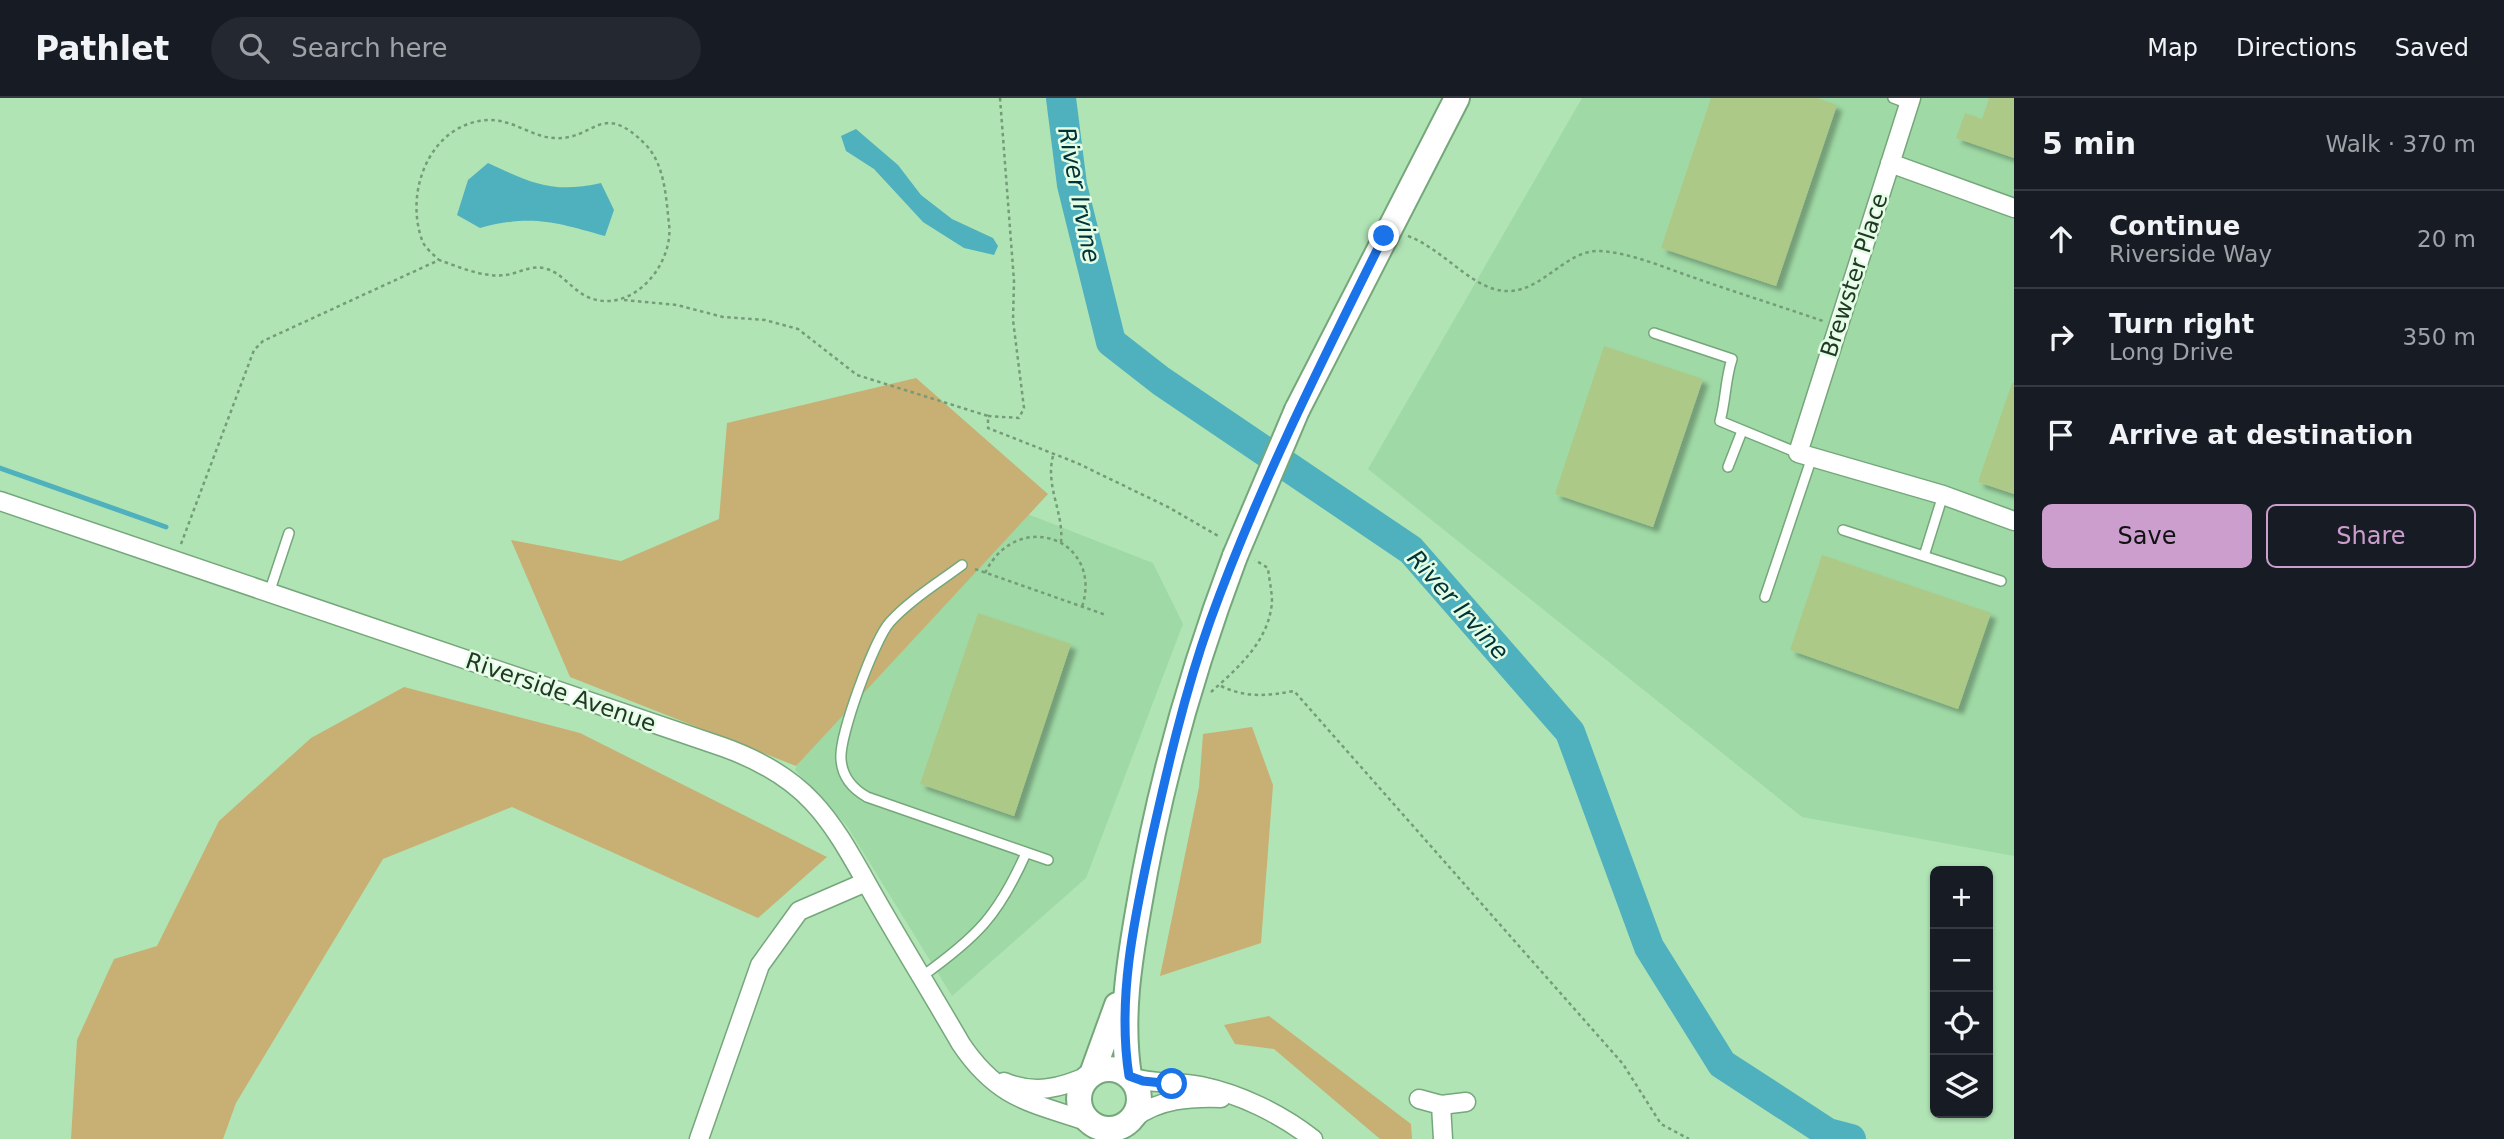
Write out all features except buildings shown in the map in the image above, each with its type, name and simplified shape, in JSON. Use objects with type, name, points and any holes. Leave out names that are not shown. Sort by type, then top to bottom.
[{"type":"main road","points":[[1128,967],[1125,1037],[1130,1077],[1139,1092],[1140,1101],[1130,1126],[1092,1128],[1082,1113],[1079,1093],[1104,1046],[1128,967],[1145,870],[1176,734],[1210,623],[1235,556],[1297,410],[1457,98]]},
{"type":"main road","points":[[1091,1074],[1111,1068],[1130,1077]]},
{"type":"street","name":"Brewster Place","points":[[1805,455],[1838,326],[1890,163],[1904,100]]},
{"type":"street","points":[[1890,163],[2014,208]]},
{"type":"street","points":[[1805,455],[1943,495],[2014,521]]},
{"type":"street","name":"Riverside Avenue","points":[[0,501],[747,756],[784,776],[821,810],[842,838],[961,1044],[980,1068],[1005,1092],[1018,1099],[1092,1128]]},
{"type":"street","points":[[699,1139],[760,965],[799,912],[866,882]]},
{"type":"street","name":"Riverside Avenue","points":[[980,1068],[1006,1083],[1037,1090],[1064,1086],[1091,1074]]},
{"type":"street","points":[[1130,1077],[1157,1083],[1202,1086],[1238,1098],[1285,1119],[1313,1139]]},
{"type":"street","points":[[1130,1126],[1152,1107],[1171,1101],[1238,1098]]},
{"type":"street","points":[[1419,1099],[1441,1105],[1465,1102]]},
{"type":"street","points":[[1441,1105],[1443,1139]]},
{"type":"lane","points":[[1654,333],[1732,359],[1726,377],[1727,398],[1720,421],[1805,455],[1765,597]]},
{"type":"lane","points":[[1728,467],[1742,431]]},
{"type":"lane","points":[[1924,556],[1943,495]]},
{"type":"lane","points":[[1843,530],[2001,581]]},
{"type":"lane","points":[[269,593],[289,533]]},
{"type":"lane","points":[[962,565],[900,613],[878,639],[842,743],[841,761],[849,782],[867,797],[1048,860]]},
{"type":"lane","points":[[922,977],[960,949],[987,924],[1005,898],[1027,853]]},
{"type":"path","points":[[622,300],[648,284],[665,259],[670,232],[662,174],[649,149],[629,129],[605,122],[568,138],[552,138],[490,120],[459,125],[435,148],[419,179],[415,210],[422,243],[439,260],[472,272],[505,275],[528,268],[548,269],[592,299],[677,305],[723,317],[765,320],[798,330],[857,375],[988,416],[1019,418],[1024,408],[1013,320],[1014,281],[1000,98]]},
{"type":"path","points":[[1399,232],[1432,246],[1494,289],[1523,289],[1553,274],[1580,253],[1599,251],[1655,265],[1838,326]]},
{"type":"path","points":[[176,561],[254,350],[263,341],[439,260]]},
{"type":"path","points":[[988,416],[988,428],[1053,455],[1207,528]]},
{"type":"path","points":[[1053,455],[1050,475],[1061,527],[1061,542]]},
{"type":"path","points":[[985,573],[993,558],[1015,540],[1044,537],[1061,542],[1084,571],[1087,590],[1082,607]]},
{"type":"path","points":[[962,565],[1106,615]]},
{"type":"path","points":[[1205,698],[1246,661],[1260,636],[1272,603],[1268,568]]},
{"type":"path","points":[[1206,692],[1210,681]]},
{"type":"path","points":[[1219,685],[1236,693],[1263,696],[1294,691],[1623,1064],[1661,1124],[1689,1139]]},
{"type":"shaded area","points":[[1582,98],[2014,98],[2014,856],[1802,817],[1368,469]]},
{"type":"shaded area","points":[[916,378],[1048,494],[796,766],[570,677],[511,540],[621,561],[719,519],[727,423]]},
{"type":"shaded area","points":[[976,494],[1153,563],[1183,624],[1086,878],[952,996],[847,826],[795,770],[860,629]]},
{"type":"shaded area","points":[[404,687],[580,733],[827,857],[758,918],[512,807],[383,859],[236,1103],[223,1139],[71,1139],[77,1040],[114,959],[157,946],[219,821],[311,738]]},
{"type":"shaded area","points":[[1252,727],[1273,785],[1261,943],[1160,976],[1199,787],[1203,734]]},
{"type":"shaded area","points":[[1269,1016],[1411,1124],[1412,1139],[1380,1139],[1274,1049],[1235,1044],[1224,1025]]},
{"type":"water","points":[[856,129],[898,165],[921,195],[952,219],[993,238],[998,246],[994,255],[964,248],[923,222],[874,169],[846,151],[841,136]]},
{"type":"water","points":[[488,163],[543,185],[569,187],[601,183],[614,210],[605,236],[572,227],[529,221],[514,221],[480,228],[457,215],[468,180]]},
{"type":"waterway","name":"River Irvine","points":[[1061,98],[1072,185],[1111,342],[1161,381],[1411,550],[1570,732],[1649,947],[1722,1064],[1828,1133],[1851,1139]]},
{"type":"waterway","points":[[0,468],[166,527]]},
{"type":"route","points":[[1172,1084],[1143,1081],[1129,1076],[1125,1019],[1128,967],[1145,870],[1176,734],[1210,623],[1235,556],[1297,410],[1384,236]]}]
